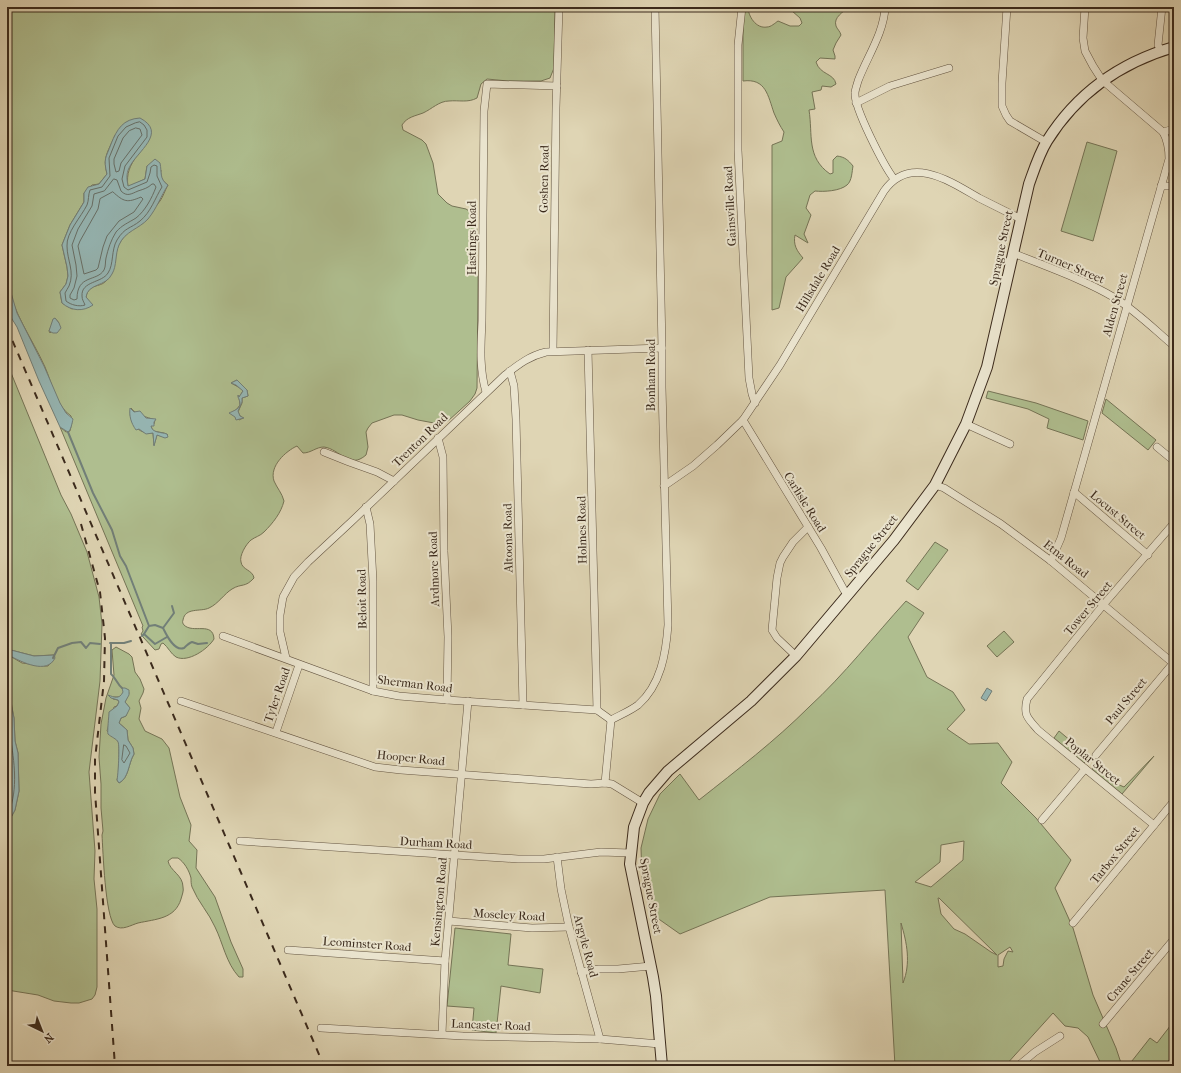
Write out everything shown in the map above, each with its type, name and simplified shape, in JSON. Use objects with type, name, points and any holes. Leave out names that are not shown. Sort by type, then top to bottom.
[{"type":"main road","name":"Sprague Street","points":[[662,1066],[656,996],[630,864],[634,827],[643,803],[649,792],[668,770],[751,701],[796,656],[894,540],[935,485],[966,424],[987,367],[1029,184],[1046,142],[1078,101],[1102,80],[1127,65],[1174,47]]},
{"type":"street","name":"Goshen Road","points":[[554,351],[559,7]]},
{"type":"street","name":"Bonham Road","points":[[611,720],[634,708],[646,696],[653,685],[663,658],[668,625],[655,7]]},
{"type":"street","name":"Gainsville Road","points":[[742,7],[738,45],[738,150],[750,378],[755,403]]},
{"type":"street","points":[[885,7],[882,24],[858,82],[855,94],[860,116],[894,179],[911,173],[922,172],[931,174],[951,182],[1020,219]]},
{"type":"street","points":[[1007,7],[1002,76],[1002,106],[1010,121],[1046,142]]},
{"type":"street","name":"Alden Street","points":[[1051,561],[1061,538],[1126,305],[1169,159],[1171,145],[1163,132],[1102,80],[1093,66],[1085,51],[1082,38],[1085,7]]},
{"type":"street","points":[[1161,51],[1158,45],[1162,7]]},
{"type":"street","points":[[856,103],[890,86],[948,68]]},
{"type":"street","name":"Hastings Road","points":[[486,392],[482,378],[480,351],[482,321],[484,111],[487,84],[557,86]]},
{"type":"street","points":[[1163,132],[1174,129]]},
{"type":"street","name":"Hillsdale Road","points":[[664,486],[693,466],[743,420],[780,365],[884,191],[889,183],[894,179]]},
{"type":"street","points":[[1161,186],[1174,186]]},
{"type":"street","name":"Turner Street","points":[[1013,253],[1092,286],[1126,305],[1174,346]]},
{"type":"street","name":"Trenton Road","points":[[286,658],[280,632],[282,602],[289,586],[304,566],[486,392],[510,371],[533,356],[554,351],[662,348]]},
{"type":"street","name":"Holmes Road","points":[[588,350],[597,710]]},
{"type":"street","name":"Altoona Road","points":[[510,371],[514,386],[516,435],[523,705]]},
{"type":"street","name":"Carlisle Road","points":[[743,420],[821,548],[848,596]]},
{"type":"street","points":[[966,424],[1010,444]]},
{"type":"street","name":"Ardmore Road","points":[[438,438],[442,457],[448,637],[447,700]]},
{"type":"street","points":[[1157,448],[1174,461]]},
{"type":"street","points":[[324,452],[377,472],[394,481]]},
{"type":"street","name":"Etna Road","points":[[935,485],[944,488],[1001,524],[1051,561],[1174,663]]},
{"type":"street","name":"Locust Street","points":[[1074,492],[1148,554]]},
{"type":"street","name":"Beloit Road","points":[[366,508],[370,524],[373,581],[373,691]]},
{"type":"street","name":"Tower Street","points":[[1024,710],[1027,699],[1104,604],[1174,523]]},
{"type":"street","points":[[796,656],[777,638],[772,630],[777,578],[782,557],[793,542],[808,527]]},
{"type":"street","name":"Sherman Road","points":[[223,636],[373,691],[399,696],[597,710]]},
{"type":"street","name":"Paul Street","points":[[1096,756],[1174,663]]},
{"type":"street","name":"Tyler Road","points":[[276,732],[299,665]]},
{"type":"street","name":"Hooper Road","points":[[181,701],[375,766],[401,770],[462,775],[591,784],[605,783],[615,786],[643,803]]},
{"type":"street","name":"Kensington Road","points":[[442,1034],[445,961],[468,701]]},
{"type":"street","points":[[597,710],[611,720],[605,783]]},
{"type":"street","name":"Poplar Street","points":[[1024,710],[1027,717],[1038,730],[1154,826]]},
{"type":"street","points":[[1042,820],[1085,769]]},
{"type":"street","name":"Tarbox Street","points":[[1073,923],[1174,801]]},
{"type":"street","name":"Durham Road","points":[[240,841],[518,858],[557,857],[601,852],[630,853]]},
{"type":"street","name":"Argyle Road","points":[[557,857],[561,889],[569,928],[600,1039]]},
{"type":"street","name":"Moseley Road","points":[[449,921],[532,928],[569,928]]},
{"type":"street","name":"Crane Street","points":[[1103,1024],[1174,939]]},
{"type":"street","name":"Leominster Road","points":[[288,950],[445,961]]},
{"type":"street","points":[[581,972],[599,969],[651,966]]},
{"type":"street","name":"Lancaster Road","points":[[321,1028],[442,1034],[600,1039],[660,1044]]},
{"type":"street","points":[[1018,1066],[1035,1052],[1060,1036]]},
{"type":"green space","points":[[7,7],[555,7],[554,68],[550,78],[541,81],[508,81],[487,79],[481,84],[477,98],[474,100],[442,102],[423,113],[409,118],[402,125],[403,130],[422,140],[426,144],[433,163],[438,194],[452,206],[466,209],[472,213],[476,221],[476,246],[473,254],[474,262],[478,271],[477,388],[475,394],[470,401],[448,421],[434,423],[402,415],[394,415],[372,423],[366,432],[368,447],[366,455],[360,459],[349,460],[335,451],[324,447],[303,453],[297,446],[288,451],[276,465],[273,475],[274,481],[284,501],[281,510],[261,535],[249,542],[243,550],[241,557],[242,565],[252,573],[254,578],[246,584],[232,589],[209,608],[190,612],[184,616],[184,625],[192,628],[210,630],[214,639],[203,651],[192,657],[176,657],[163,643],[159,649],[155,650],[141,634],[143,631],[143,626],[60,427],[66,432],[70,431],[72,422],[71,416],[66,412],[58,400],[40,356],[13,303],[7,280],[9,250],[7,240]],"holes":[[[115,135],[137,155],[129,170],[128,187],[145,179],[147,166],[161,170],[162,179],[168,185],[155,207],[128,232],[119,244],[112,272],[106,281],[89,290],[86,297],[88,300],[72,309],[62,303],[60,292],[66,284],[68,276],[62,245],[70,225],[84,202],[84,193],[92,185],[99,184],[107,174],[105,163]],[[55,318],[59,323],[50,333],[49,331]],[[237,380],[247,390],[248,396],[242,398],[242,403],[238,412],[243,418],[239,420],[232,412],[240,405],[239,397],[243,391],[231,383]],[[131,408],[139,414],[155,420],[154,424],[151,426],[153,431],[168,435],[157,435],[154,445],[153,433],[139,430],[133,423],[130,413]]]},
{"type":"green space","points":[[746,7],[748,7],[749,14],[756,24],[767,27],[778,21],[790,26],[799,26],[802,23],[800,18],[792,11],[791,7],[848,7],[837,17],[835,23],[841,35],[833,50],[835,59],[820,58],[816,62],[821,69],[835,80],[836,84],[831,87],[822,86],[821,90],[812,92],[815,109],[809,110],[812,145],[817,160],[830,174],[833,173],[833,160],[837,156],[848,160],[853,166],[851,179],[847,185],[840,189],[815,191],[810,195],[806,208],[811,215],[804,234],[808,243],[795,235],[796,248],[803,258],[786,277],[779,308],[772,310],[772,145],[782,141],[784,132],[775,116],[768,95],[761,85],[757,82],[743,81],[743,19]]},
{"type":"green space","points":[[1087,142],[1117,151],[1093,241],[1061,231]]},
{"type":"green space","points":[[7,363],[61,495],[71,514],[87,552],[99,597],[102,624],[100,681],[89,772],[95,851],[94,879],[97,909],[97,987],[95,995],[92,999],[79,1003],[54,1001],[38,995],[7,990],[7,825],[15,810],[19,791],[18,753],[15,741],[14,718],[8,685],[7,658],[10,656],[22,663],[48,666],[55,656],[34,656],[7,649]]},
{"type":"green space","points":[[988,391],[1036,403],[1088,421],[1083,440],[1047,428],[1049,419],[1028,409],[986,398]]},
{"type":"green space","points":[[1106,399],[1156,440],[1148,450],[1102,413]]},
{"type":"green space","points":[[935,542],[948,550],[918,590],[906,581]]},
{"type":"green space","points":[[906,601],[924,613],[908,637],[927,677],[953,692],[965,710],[947,729],[969,744],[998,743],[1012,762],[1001,783],[1036,818],[1071,860],[1055,888],[1073,928],[1093,995],[1116,1048],[1122,1066],[1102,1066],[1088,1037],[1078,1028],[1065,1026],[1053,1013],[1005,1066],[895,1066],[885,890],[770,897],[680,934],[653,915],[642,878],[641,848],[648,819],[660,794],[680,774],[699,800],[756,755],[796,720],[822,695],[859,655]],"holes":[[[964,841],[963,860],[931,887],[915,882],[940,862],[941,845]],[[938,898],[997,955],[965,934],[954,929],[941,914]],[[901,923],[907,953],[907,968],[903,983]],[[1010,947],[1013,952],[1008,951],[1004,959],[1003,966],[998,967],[998,955]]]},
{"type":"green space","points":[[1004,631],[1014,642],[997,657],[987,646]]},
{"type":"green space","points":[[116,647],[132,657],[135,672],[144,689],[139,701],[141,708],[139,719],[145,731],[162,739],[169,748],[180,797],[191,825],[189,841],[197,850],[196,868],[215,897],[231,942],[243,969],[243,977],[239,977],[231,966],[213,922],[197,898],[192,887],[188,869],[178,858],[172,858],[168,861],[171,868],[181,879],[183,888],[181,899],[174,911],[164,917],[124,928],[115,926],[112,920],[107,897],[104,868],[99,757],[101,724],[106,698],[114,675],[112,650]],"holes":[[[127,689],[129,693],[125,702],[129,707],[126,716],[121,718],[119,723],[127,730],[128,740],[133,748],[134,754],[125,778],[119,783],[117,780],[119,772],[119,743],[107,731],[114,707],[117,706],[119,702],[118,700],[113,699],[113,697],[120,697],[124,692],[123,690]]]},
{"type":"green space","points":[[1059,731],[1090,757],[1084,763],[1054,738]]},
{"type":"green space","points":[[1154,756],[1122,794],[1092,769],[1097,763],[1108,778],[1124,787]]},
{"type":"green space","points":[[455,928],[511,934],[508,965],[543,969],[540,993],[501,986],[496,1033],[472,1030],[474,1008],[447,1006]]},
{"type":"green space","points":[[1174,1021],[1174,1066],[1128,1066],[1150,1038],[1157,1043]]},
{"type":"water","points":[[140,118],[148,124],[151,130],[151,136],[128,170],[128,186],[145,179],[147,166],[155,159],[160,163],[162,178],[168,185],[148,219],[128,233],[122,240],[119,245],[114,271],[109,278],[90,289],[87,293],[86,297],[93,305],[81,310],[69,308],[62,303],[60,292],[66,284],[68,276],[62,245],[70,225],[84,202],[84,193],[88,187],[99,184],[107,174],[105,165],[106,158],[118,129],[129,120]]},
{"type":"water","points":[[7,279],[17,313],[44,366],[60,403],[66,413],[73,419],[71,428],[68,432],[60,427],[17,327],[7,311]]},
{"type":"water","points":[[55,318],[61,328],[57,333],[53,333],[49,331],[53,319]]},
{"type":"water","points":[[237,380],[247,390],[248,396],[242,398],[242,402],[238,411],[240,416],[244,418],[236,420],[235,417],[229,413],[237,409],[240,405],[238,395],[239,397],[243,391],[231,383]]},
{"type":"water","points":[[130,408],[134,412],[140,411],[146,418],[156,419],[154,426],[151,426],[153,430],[167,434],[168,437],[165,438],[157,435],[154,446],[153,433],[146,434],[139,429],[136,430],[134,427],[130,417]]},
{"type":"water","points":[[7,649],[34,656],[54,655],[55,658],[46,666],[34,666],[10,656],[7,658]]},
{"type":"water","points":[[7,675],[9,695],[14,718],[15,741],[18,753],[19,791],[15,810],[7,825]]},
{"type":"water","points":[[122,688],[129,690],[129,695],[125,702],[130,708],[126,716],[121,718],[119,723],[127,730],[128,740],[133,748],[134,754],[125,778],[119,783],[117,780],[119,744],[108,734],[108,730],[109,712],[117,706],[119,702],[108,695],[116,697],[120,696],[123,692]]},
{"type":"water","points":[[987,688],[992,691],[986,701],[981,698]]},
{"type":"waterway","points":[[68,432],[93,493],[112,530],[120,556],[126,566],[149,626]]},
{"type":"waterway","points":[[163,628],[174,613],[172,606]]},
{"type":"waterway","points":[[144,634],[149,626],[155,625],[163,628],[171,642],[180,649],[192,642],[198,644],[207,643]]},
{"type":"waterway","points":[[142,636],[144,634],[155,644],[167,637]]},
{"type":"waterway","points":[[110,643],[124,643],[131,641]]},
{"type":"waterway","points":[[53,658],[58,648],[72,643],[81,642],[86,648],[90,643],[100,644]]},
{"type":"waterway","points":[[111,643],[111,674],[122,688]]},
{"type":"railway","points":[[7,328],[324,1066]]},
{"type":"railway","points":[[81,524],[100,592],[105,638],[104,681],[95,759],[95,792],[115,1066]]},
{"type":"railway","points":[[1165,1066],[1174,1056]]}]
